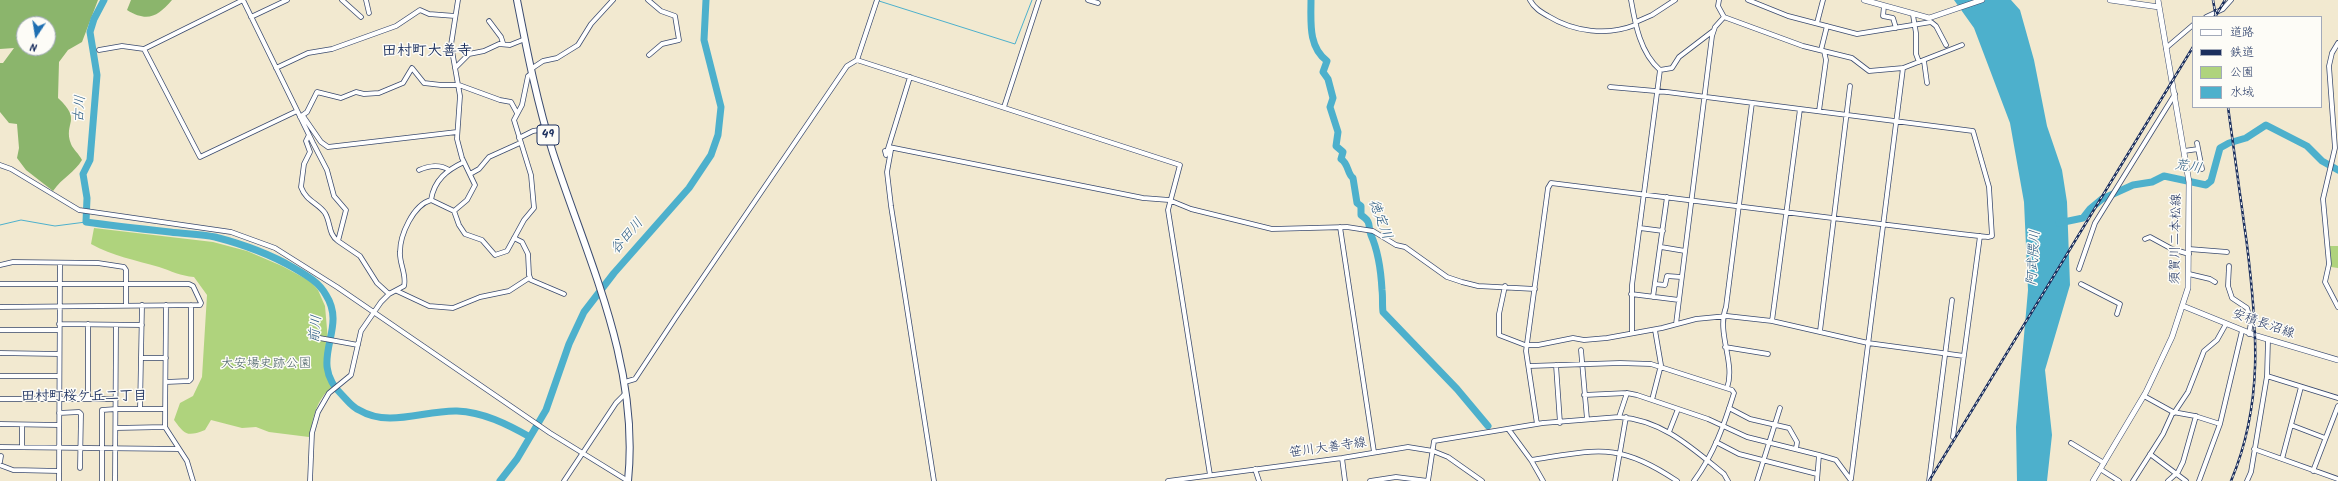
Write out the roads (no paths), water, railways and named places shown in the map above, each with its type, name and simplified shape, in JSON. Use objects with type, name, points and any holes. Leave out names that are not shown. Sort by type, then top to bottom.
[{"type":"highway","name":"49","points":[[517,0],[546,129],[621,358],[626,382],[630,445],[628,481]]},
{"type":"main road","points":[[1864,0],[1913,15],[1929,18],[1982,0]]},
{"type":"main road","points":[[2110,0],[2159,7]]},
{"type":"main road","name":"須賀川二本松線","points":[[2093,481],[2144,396],[2172,336],[2183,306],[2189,274],[2190,202],[2184,151],[2158,0]]},
{"type":"main road","name":"安積長沼線","points":[[2183,306],[2249,334],[2338,360]]},
{"type":"street","points":[[99,50],[122,46],[144,49],[243,0],[297,112],[321,142],[328,147],[457,132]]},
{"type":"street","points":[[251,17],[287,0]]},
{"type":"street","points":[[342,0],[361,17]]},
{"type":"street","points":[[366,0],[369,13]]},
{"type":"street","points":[[454,211],[467,200],[475,188],[475,180],[464,162],[457,132],[460,104],[459,85],[451,44],[454,16],[458,0]]},
{"type":"street","points":[[431,200],[454,211],[459,225],[465,234],[482,240],[494,254],[506,253],[535,203],[531,175],[514,120],[522,105],[527,79],[532,71],[543,61],[557,58],[578,44],[591,24],[613,0]]},
{"type":"street","points":[[648,0],[661,12],[675,16],[678,40],[661,45],[649,56]]},
{"type":"street","points":[[626,382],[635,379],[848,66],[857,60],[877,0]]},
{"type":"street","points":[[1004,107],[1039,0]]},
{"type":"street","points":[[1088,0],[1098,3]]},
{"type":"street","points":[[1530,0],[1541,12],[1567,27],[1589,31],[1616,30],[1635,24],[1675,0]]},
{"type":"street","points":[[1631,0],[1635,24],[1650,58],[1660,70],[1631,294],[1632,333]]},
{"type":"street","points":[[1718,0],[1718,6],[1724,17],[1797,44],[1852,58],[1864,69],[1872,72],[1903,68],[1962,45]]},
{"type":"street","points":[[1748,0],[1781,14],[1857,34],[1929,22],[1935,24],[1946,45]]},
{"type":"street","points":[[1817,23],[1822,0]]},
{"type":"street","points":[[2208,16],[2225,7],[2231,0]]},
{"type":"street","points":[[1884,6],[1883,16],[1893,18],[1896,28]]},
{"type":"street","points":[[276,68],[308,53],[332,49],[390,29],[401,24],[420,10],[429,14],[454,16]]},
{"type":"street","points":[[1913,15],[1917,35],[1916,54],[1919,62]]},
{"type":"street","points":[[1660,70],[1672,68],[1679,58],[1713,31],[1724,17]]},
{"type":"street","points":[[489,21],[501,37],[503,43]]},
{"type":"street","points":[[1819,111],[1826,60],[1823,51],[1827,26]]},
{"type":"street","points":[[2166,48],[2192,26]]},
{"type":"street","points":[[1676,324],[1713,31]]},
{"type":"street","points":[[455,68],[469,54],[484,51],[492,46],[503,43],[510,45],[525,39]]},
{"type":"street","points":[[2338,43],[2329,62],[2335,143],[2333,162],[2323,199],[2329,264],[2325,282],[2338,307]]},
{"type":"street","points":[[144,49],[200,157],[297,112]]},
{"type":"street","points":[[857,60],[1178,164],[1180,168],[1169,200],[1168,210],[1210,475]]},
{"type":"street","points":[[1924,60],[1927,83]]},
{"type":"street","points":[[301,117],[318,92],[341,98],[356,92],[364,94],[382,92],[403,83],[412,68],[424,83],[459,85],[500,100],[511,102],[517,113]]},
{"type":"street","points":[[1584,394],[1627,393],[1678,408],[1723,425],[1747,437],[1836,460],[1850,479],[1903,68]]},
{"type":"street","points":[[910,77],[890,148],[887,172],[934,481]]},
{"type":"street","points":[[1820,331],[1848,115],[1850,86]]},
{"type":"street","points":[[1537,424],[1526,351],[1550,184],[1644,194],[1980,236],[1992,236],[1988,184],[1975,132],[1968,129],[1896,122],[1800,108],[1657,91],[1610,87]]},
{"type":"street","points":[[2079,269],[2095,223],[2174,94]]},
{"type":"street","points":[[1727,388],[1722,316],[1726,306],[1752,103]]},
{"type":"street","points":[[1772,321],[1800,108]]},
{"type":"street","points":[[301,117],[328,170],[334,196],[346,210],[338,241]]},
{"type":"street","points":[[470,174],[481,167],[489,157],[533,131],[546,129]]},
{"type":"street","points":[[309,135],[306,141],[310,152],[304,164],[301,187],[312,203],[324,212],[332,234],[338,241],[360,256],[377,283],[389,294]]},
{"type":"street","points":[[2197,143],[2202,169]]},
{"type":"street","points":[[885,151],[886,155],[890,148]]},
{"type":"street","points":[[890,148],[1143,198],[1169,200],[1191,209],[1272,229],[1340,227],[1376,233],[1396,245],[1403,246],[1447,277],[1478,286],[1504,286],[1535,290]]},
{"type":"street","points":[[2184,151],[2198,149]]},
{"type":"street","points":[[310,481],[314,421],[329,393],[351,375],[362,329],[389,294],[402,288],[405,283],[400,252],[403,234],[418,209],[431,200],[434,189],[442,175],[464,162]]},
{"type":"street","points":[[0,165],[11,169],[84,211],[207,227],[254,239],[291,257],[550,433],[628,481]]},
{"type":"street","points":[[419,170],[427,167],[438,166],[449,170]]},
{"type":"street","points":[[1653,297],[1667,197]]},
{"type":"street","points":[[1340,227],[1374,452]]},
{"type":"street","points":[[1640,228],[1663,231]]},
{"type":"street","points":[[1953,437],[1980,236]]},
{"type":"street","points":[[2145,239],[2150,237],[2172,249],[2227,252]]},
{"type":"street","points":[[514,238],[522,242],[528,254],[530,278],[536,284],[564,294]]},
{"type":"street","points":[[1661,247],[1685,251]]},
{"type":"street","points":[[0,265],[13,262],[98,263],[124,267],[126,305]]},
{"type":"street","points":[[59,481],[60,263]]},
{"type":"street","points":[[2229,266],[2229,288],[2234,301],[2247,308],[2251,322],[2249,334]]},
{"type":"street","points":[[2189,274],[2210,278],[2215,282]]},
{"type":"street","points":[[1655,284],[1665,285],[1667,276],[1681,278]]},
{"type":"street","points":[[396,290],[429,306],[453,308],[480,297],[509,291],[530,278]]},
{"type":"street","points":[[0,284],[191,285],[201,303],[166,305],[60,305],[0,307]]},
{"type":"street","points":[[2081,284],[2120,304],[2117,314]]},
{"type":"street","points":[[1504,286],[1499,314],[1499,334],[1528,345],[1573,338],[1584,340],[1607,338],[1722,316],[1772,321],[1868,343],[1964,356]]},
{"type":"street","points":[[1631,294],[1679,300]]},
{"type":"street","points":[[1929,481],[1952,300]]},
{"type":"street","points":[[166,382],[189,381],[191,379],[191,304]]},
{"type":"street","points":[[140,409],[142,305]]},
{"type":"street","points":[[166,305],[165,427],[187,461],[193,481]]},
{"type":"street","points":[[59,324],[142,325]]},
{"type":"street","points":[[88,324],[88,398]]},
{"type":"street","points":[[115,481],[116,324]]},
{"type":"street","points":[[2133,481],[2188,392],[2204,351],[2217,340],[2226,324]]},
{"type":"street","points":[[0,330],[59,330]]},
{"type":"street","points":[[1652,400],[1661,366],[1655,330]]},
{"type":"street","points":[[2199,481],[2220,424],[2242,331]]},
{"type":"street","points":[[314,337],[358,345]]},
{"type":"street","points":[[2247,481],[2267,376],[2268,340]]},
{"type":"street","points":[[1725,347],[1768,354]]},
{"type":"street","points":[[1581,350],[1587,419]]},
{"type":"street","points":[[0,353],[59,354]]},
{"type":"street","points":[[142,358],[166,358]]},
{"type":"street","points":[[1529,366],[1582,363],[1641,363],[1661,366],[1732,390],[1734,394],[1730,408],[1709,461],[1694,481]]},
{"type":"street","points":[[1556,365],[1560,423]]},
{"type":"street","points":[[0,376],[59,376]]},
{"type":"street","points":[[2267,376],[2338,398]]},
{"type":"street","points":[[2282,459],[2301,387]]},
{"type":"street","points":[[564,481],[616,403],[626,393]]},
{"type":"street","points":[[1619,417],[1627,393]]},
{"type":"street","points":[[2144,396],[2174,413],[2196,416],[2220,424]]},
{"type":"street","points":[[0,399],[116,399]]},
{"type":"street","points":[[2313,471],[2338,406]]},
{"type":"street","points":[[1669,432],[1678,408]]},
{"type":"street","points":[[1730,408],[1750,419],[1789,428],[1797,442],[1796,449]]},
{"type":"street","points":[[1757,481],[1780,408]]},
{"type":"street","points":[[102,481],[102,410],[165,409]]},
{"type":"street","points":[[59,413],[79,412],[81,414],[80,468]]},
{"type":"street","points":[[2168,481],[2176,473],[2184,459],[2196,416]]},
{"type":"street","points":[[1615,481],[1626,417]]},
{"type":"street","points":[[1370,481],[1396,477],[1428,481],[1434,441],[1510,430],[1537,424],[1626,417],[1636,418],[1669,432],[1709,461],[1724,474],[1728,481]]},
{"type":"street","points":[[0,424],[59,425]]},
{"type":"street","points":[[22,425],[22,447]]},
{"type":"street","points":[[2291,425],[2325,438]]},
{"type":"street","points":[[116,428],[165,427]]},
{"type":"street","points":[[1510,430],[1531,460],[1543,481]]},
{"type":"street","points":[[1716,442],[1737,453],[1817,474]]},
{"type":"street","points":[[2072,443],[2104,463]]},
{"type":"street","points":[[0,447],[179,449]]},
{"type":"street","name":"笹川大善寺線","points":[[1168,481],[1342,458],[1408,447],[1432,451],[1455,461],[1482,481]]},
{"type":"street","points":[[2254,449],[2338,479]]},
{"type":"street","points":[[1531,460],[1591,451],[1620,453],[1646,461],[1677,481]]},
{"type":"street","points":[[2150,454],[2186,481]]},
{"type":"street","points":[[1817,481],[1819,455]]},
{"type":"street","points":[[2,456],[0,464],[13,470],[59,470]]},
{"type":"street","points":[[1342,458],[1345,481]]},
{"type":"street","points":[[1255,469],[1259,481]]},
{"type":"street","points":[[2100,469],[2119,481]]},
{"type":"water","name":"阿武隈川","points":[[1954,0],[2011,0],[2020,10],[2034,60],[2047,126],[2062,170],[2067,202],[2070,285],[2045,370],[2052,435],[2047,481],[2017,481],[2016,427],[2028,290],[2024,202],[2010,123],[1974,28]]},
{"type":"waterway","name":"前川","points":[[104,0],[94,19],[90,32],[97,75],[90,160],[83,174],[87,198],[86,222],[215,237],[246,246],[266,254],[308,276],[323,290],[332,308],[333,321],[327,358],[328,370],[332,383],[350,404],[359,410],[382,418],[407,417],[445,411],[467,412],[485,416],[530,437]]},
{"type":"waterway","name":"谷田川","points":[[500,481],[517,459],[546,410],[569,344],[584,312],[614,273],[689,188],[711,155],[718,135],[721,107],[704,40],[706,0]]},
{"type":"waterway","points":[[879,1],[1015,44],[1032,0]]},
{"type":"waterway","name":"徳定川","points":[[1311,0],[1312,34],[1316,49],[1327,61],[1323,72],[1328,79],[1333,98],[1330,107],[1338,132],[1336,146],[1343,152],[1341,159],[1344,161],[1353,178],[1357,203],[1361,206],[1361,215],[1368,222],[1376,249],[1381,276],[1383,312],[1457,389],[1488,426]]},
{"type":"waterway","name":"荒川","points":[[2059,223],[2083,218],[2090,209],[2102,199],[2133,185],[2152,182],[2164,176],[2206,185],[2211,181],[2220,148],[2229,143],[2246,138],[2266,125],[2307,146],[2322,161],[2338,170]]},
{"type":"waterway","points":[[0,225],[21,220],[55,226],[86,222]]},
{"type":"railway","points":[[2213,0],[2216,16]]},
{"type":"railway","points":[[2216,16],[2225,0]]},
{"type":"railway","points":[[1929,481],[2192,49]]},
{"type":"railway","points":[[2228,108],[2251,275],[2255,335],[2253,394],[2249,423],[2242,452],[2231,481]]},
{"type":"district","name":"田村町大善寺","points":[[427,52]]},
{"type":"district","name":"田村町桜ケ丘二丁目","points":[[84,398]]},
{"type":"water label","name":"古川","points":[[81,109]]},
{"type":"park label","name":"大安場史跡公園","points":[[266,365]]}]
